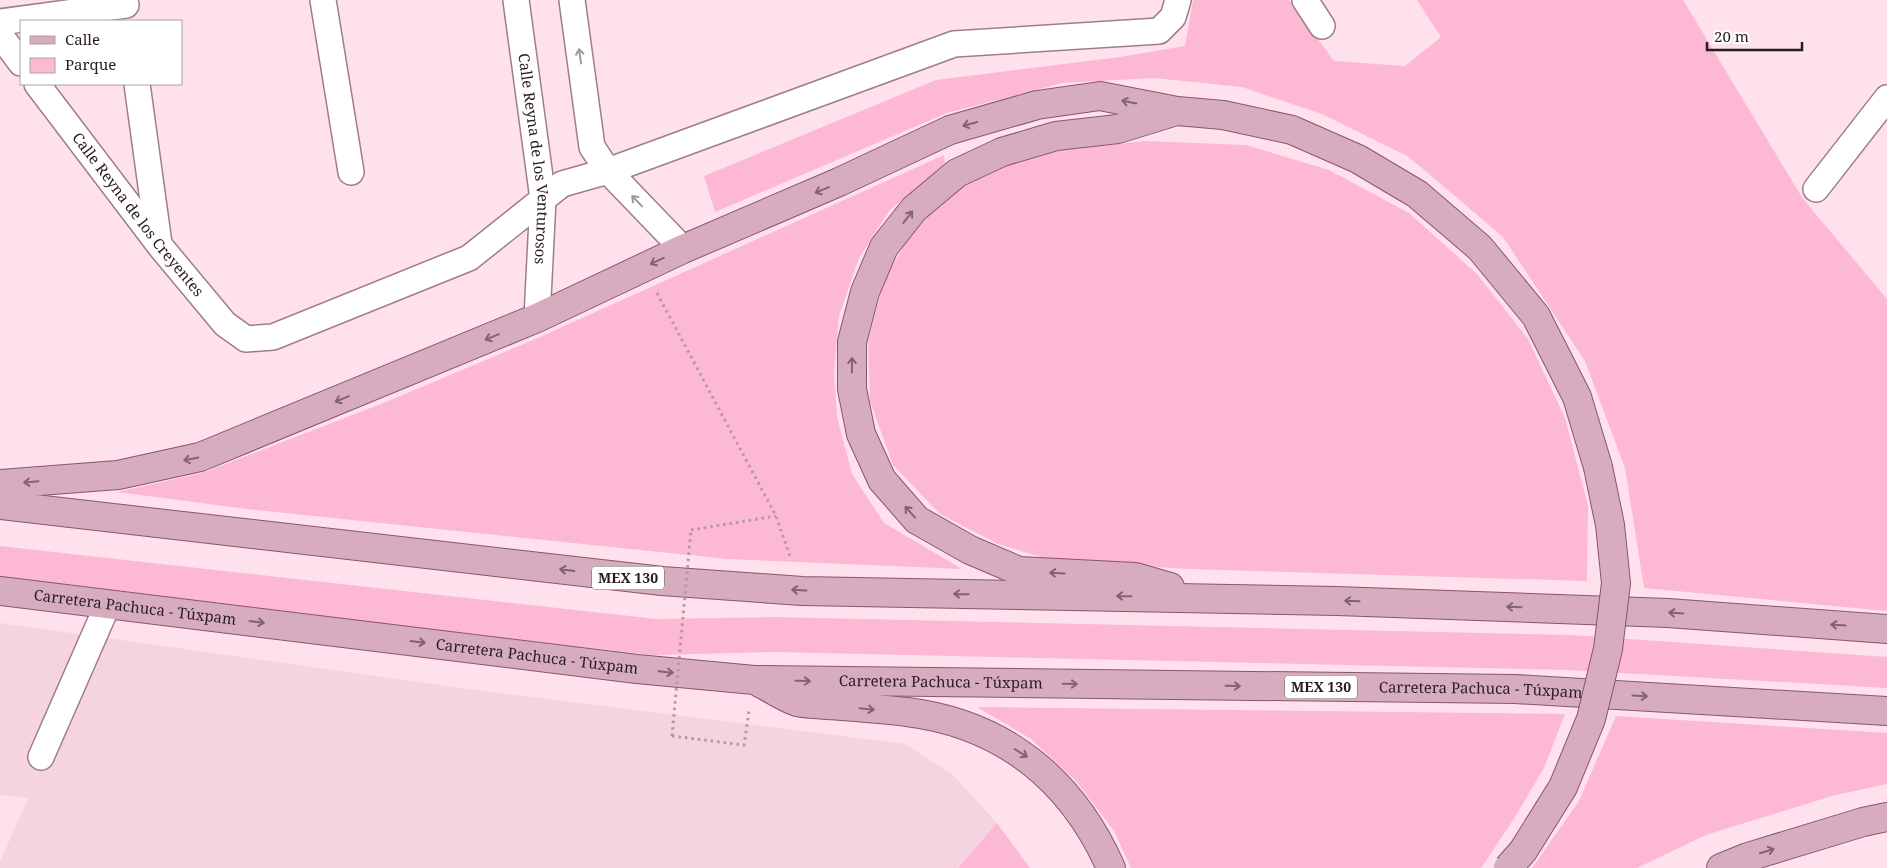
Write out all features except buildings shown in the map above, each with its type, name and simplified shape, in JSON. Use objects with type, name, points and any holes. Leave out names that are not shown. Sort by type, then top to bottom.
[{"type":"main road","points":[[0,484],[118,474],[200,457],[537,318],[643,267],[839,182],[950,130],[1037,105],[1100,96],[1177,111],[1223,115],[1292,130],[1358,159],[1417,194],[1480,248],[1536,316],[1577,397],[1598,467],[1610,524],[1616,583],[1608,649],[1591,720],[1563,787],[1523,851],[1508,868]]},
{"type":"main road","points":[[1177,111],[1118,129],[1056,136],[1002,152],[957,173],[914,209],[884,247],[865,292],[852,342],[852,388],[862,434],[882,480],[917,520],[970,550],[1019,571],[1135,577],[1207,598]]},
{"type":"main road","name":"MEX 130","points":[[0,505],[662,581],[802,591],[1337,600],[1668,613],[1887,629]]},
{"type":"main road","name":"Carretera Pachuca - Túxpam","points":[[0,591],[637,669],[754,680],[1515,689],[1887,711]]},
{"type":"main road","points":[[754,680],[797,702],[910,713],[956,722],[996,737],[1029,758],[1055,783],[1080,812],[1103,848],[1111,868]]},
{"type":"main road","points":[[1721,868],[1765,852],[1863,822],[1887,817]]},
{"type":"street","points":[[323,0],[351,172]]},
{"type":"street","name":"Calle Reyna de los Venturosos","points":[[516,0],[543,200],[537,318]]},
{"type":"street","points":[[572,0],[592,147],[608,171],[683,249]]},
{"type":"street","points":[[543,200],[562,184],[608,171],[954,44],[1160,31],[1173,17],[1178,0]]},
{"type":"street","points":[[1305,0],[1322,26]]},
{"type":"street","points":[[0,22],[127,9]]},
{"type":"street","points":[[0,35],[20,62]]},
{"type":"street","name":"Calle Reyna de los Creyentes","points":[[38,85],[160,246],[225,324],[246,340],[273,337],[469,258],[543,200]]},
{"type":"street","points":[[137,85],[160,246]]},
{"type":"street","points":[[1816,190],[1887,98]]},
{"type":"street","points":[[41,757],[108,604]]},
{"type":"path","points":[[643,267],[776,516],[802,591]]},
{"type":"path","points":[[745,729],[744,745],[672,736],[691,530],[776,516]]},
{"type":"shaded area","points":[[0,623],[468,689],[905,744],[953,775],[997,823],[958,868],[0,868],[0,862],[28,798],[0,795]]},
{"type":"green space","points":[[1193,0],[1289,0],[1334,61],[1405,66],[1441,37],[1417,0],[1683,0],[1803,199],[1887,299],[1887,611],[1644,588],[1625,468],[1585,361],[1503,237],[1409,157],[1322,114],[1242,87],[1154,78],[1062,83],[947,113],[715,212],[704,176],[936,80],[1120,57],[1185,46]]},
{"type":"green space","points":[[1145,141],[1246,145],[1329,170],[1409,213],[1477,274],[1528,339],[1565,418],[1588,506],[1587,581],[1191,569],[1054,561],[998,544],[940,514],[893,465],[870,401],[868,342],[884,281],[908,238],[948,195],[1000,167],[1063,150]]},
{"type":"green space","points":[[944,155],[945,163],[889,211],[859,258],[839,316],[834,372],[837,417],[852,474],[884,523],[962,569],[727,559],[247,509],[117,492],[202,473],[386,402],[540,337]]},
{"type":"green space","points":[[0,546],[657,619],[773,617],[1571,635],[1887,657],[1887,688],[1568,670],[775,652],[653,655],[0,582]]},
{"type":"green space","points":[[977,707],[1565,714],[1544,768],[1515,817],[1481,868],[1131,868],[1114,831],[1076,781],[1031,739]]},
{"type":"green space","points":[[1616,716],[1887,733],[1887,784],[1832,796],[1706,835],[1637,868],[1532,868],[1579,801]]},
{"type":"green space","points":[[997,823],[1030,868],[958,868]]}]
